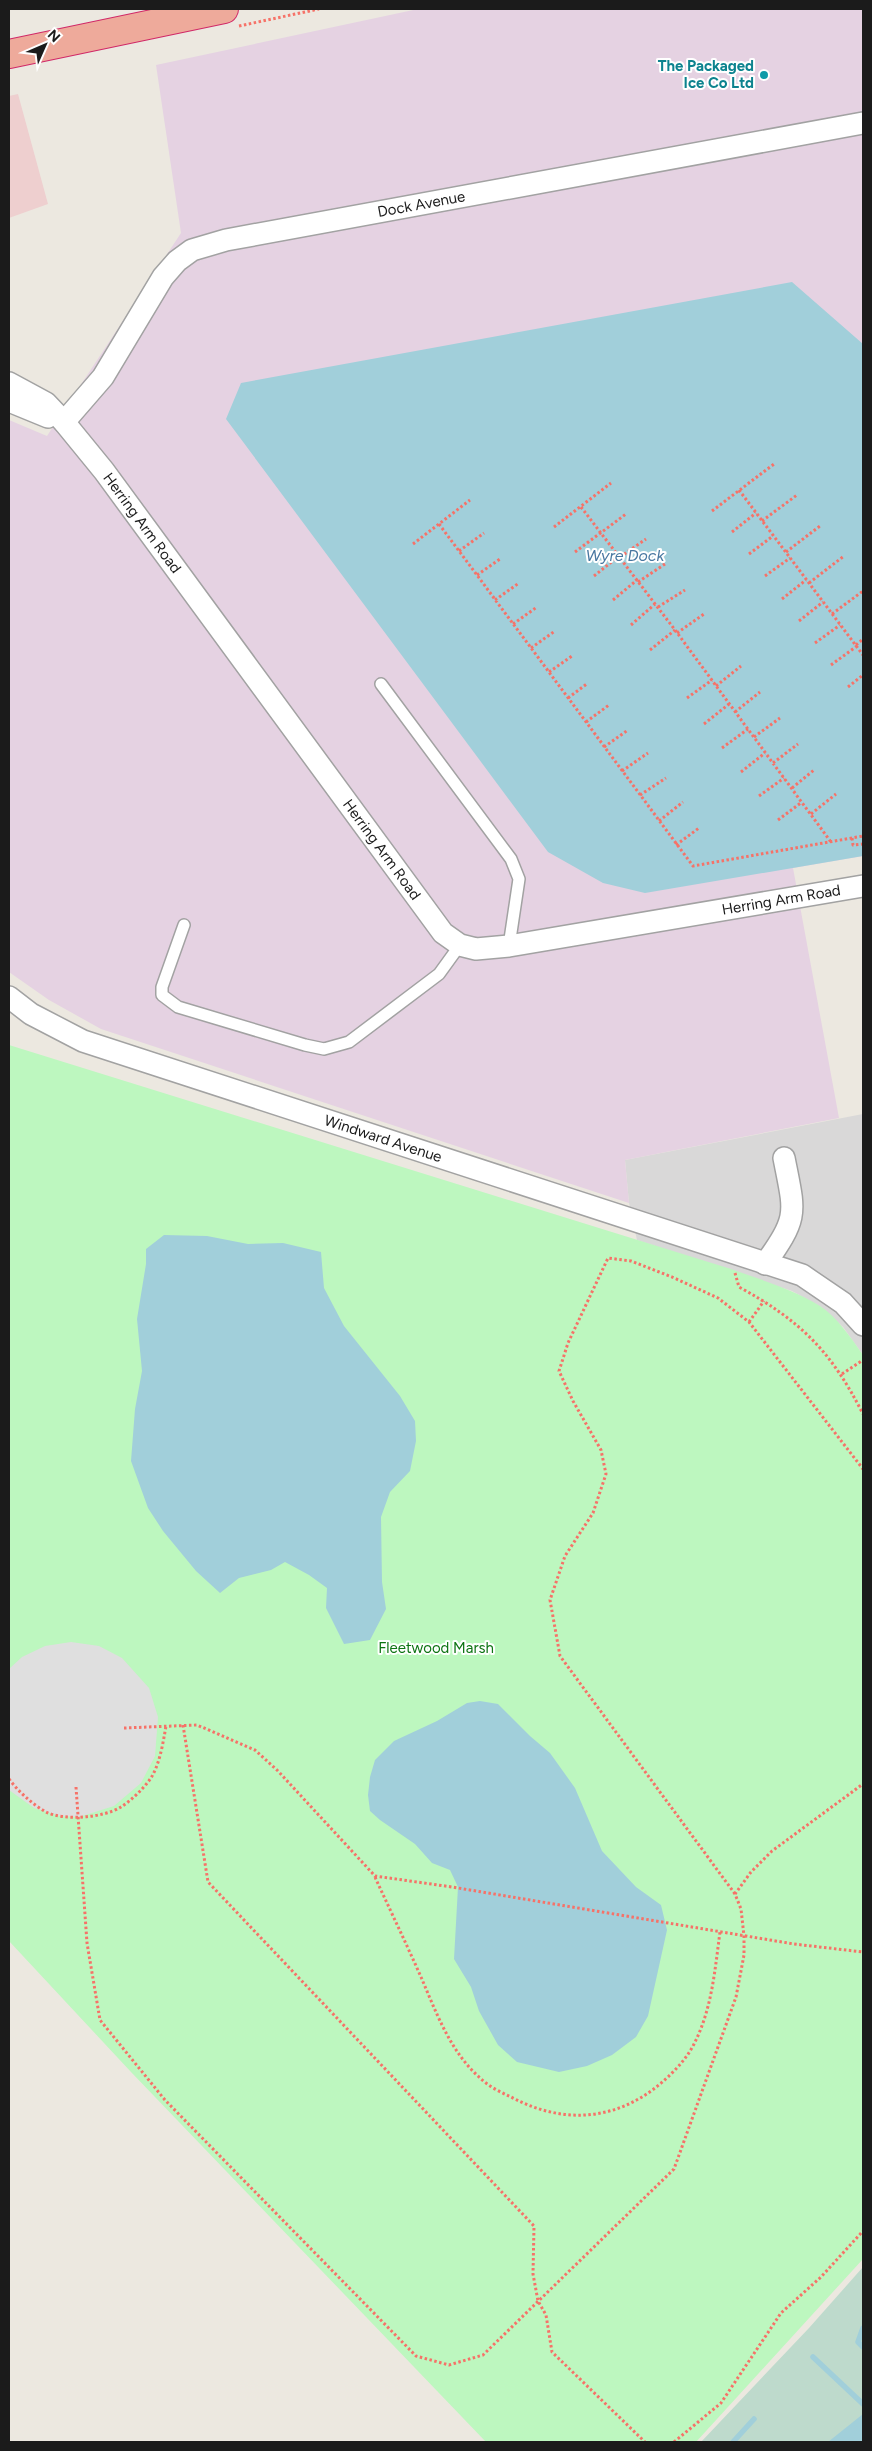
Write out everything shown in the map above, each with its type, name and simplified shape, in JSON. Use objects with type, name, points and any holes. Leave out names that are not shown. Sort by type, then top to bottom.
[{"type":"highway","points":[[9,54],[224,9]]},
{"type":"street","name":"Dock Avenue","points":[[64,422],[103,376],[164,277],[177,261],[192,250],[236,238],[863,123]]},
{"type":"street","name":"Herring Arm Road","points":[[9,383],[46,404],[64,422],[104,471],[245,661],[425,910],[443,933],[460,945],[476,949],[509,946],[863,886]]},
{"type":"street","name":"Herring Arm Road","points":[[9,401],[64,422]]},
{"type":"street","name":"Windward Avenue","points":[[9,997],[31,1014],[83,1041],[802,1276],[843,1304],[863,1325]]},
{"type":"street","points":[[765,1264],[783,1238],[793,1215],[793,1202],[784,1158]]},
{"type":"lane","points":[[381,684],[511,858],[519,879],[509,946]]},
{"type":"lane","points":[[184,925],[162,987],[162,995],[178,1007],[324,1049],[349,1042],[440,974],[460,945]]},
{"type":"path","points":[[712,511],[774,464]]},
{"type":"path","points":[[554,527],[611,483]]},
{"type":"path","points":[[739,490],[863,655]]},
{"type":"path","points":[[762,521],[796,495]]},
{"type":"path","points":[[413,544],[470,500]]},
{"type":"path","points":[[581,507],[676,631],[831,842]]},
{"type":"path","points":[[575,552],[626,514]]},
{"type":"path","points":[[732,532],[756,514]]},
{"type":"path","points":[[439,524],[692,866],[863,836]]},
{"type":"path","points":[[786,552],[820,526]]},
{"type":"path","points":[[459,551],[484,533]]},
{"type":"path","points":[[749,554],[773,536]]},
{"type":"path","points":[[594,576],[619,556],[646,539]]},
{"type":"path","points":[[782,599],[844,556]]},
{"type":"path","points":[[765,576],[790,558]]},
{"type":"path","points":[[477,575],[500,559]]},
{"type":"path","points":[[612,600],[665,564]]},
{"type":"path","points":[[495,600],[519,583]]},
{"type":"path","points":[[631,626],[656,606],[685,590]]},
{"type":"path","points":[[832,614],[863,591]]},
{"type":"path","points":[[799,621],[823,602]]},
{"type":"path","points":[[513,624],[537,607]]},
{"type":"path","points":[[650,650],[704,614]]},
{"type":"path","points":[[815,643],[840,625]]},
{"type":"path","points":[[531,648],[555,631]]},
{"type":"path","points":[[831,665],[863,639]]},
{"type":"path","points":[[549,672],[572,656]]},
{"type":"path","points":[[716,686],[741,666]]},
{"type":"path","points":[[848,687],[863,675]]},
{"type":"path","points":[[687,698],[712,680]]},
{"type":"path","points":[[568,698],[588,683]]},
{"type":"path","points":[[735,712],[760,692]]},
{"type":"path","points":[[704,724],[729,704]]},
{"type":"path","points":[[586,722],[610,705]]},
{"type":"path","points":[[754,737],[780,718]]},
{"type":"path","points":[[722,748],[748,729]]},
{"type":"path","points":[[604,747],[628,730]]},
{"type":"path","points":[[772,763],[798,744]]},
{"type":"path","points":[[741,772],[765,753]]},
{"type":"path","points":[[622,771],[648,754]]},
{"type":"path","points":[[792,788],[814,770]]},
{"type":"path","points":[[640,795],[666,778]]},
{"type":"path","points":[[759,796],[784,778]]},
{"type":"path","points":[[811,814],[836,794]]},
{"type":"path","points":[[659,821],[683,802]]},
{"type":"path","points":[[778,820],[802,802]]},
{"type":"path","points":[[676,844],[699,828]]},
{"type":"path","points":[[852,838],[853,845],[863,844]]},
{"type":"path","points":[[731,1253],[739,1286],[797,1324],[817,1342],[842,1374],[863,1414]]},
{"type":"path","points":[[76,1788],[87,1943],[100,2020],[165,2100],[416,2356],[449,2365],[483,2355],[674,2169],[736,1997],[744,1955],[741,1909],[735,1894],[560,1656],[550,1600],[565,1556],[593,1513],[606,1474],[601,1450],[572,1401],[559,1371],[572,1334],[608,1258],[631,1261],[672,1276],[718,1298],[749,1322],[863,1469]]},
{"type":"path","points":[[749,1322],[764,1301]]},
{"type":"path","points":[[842,1374],[863,1360]]},
{"type":"path","points":[[183,1725],[208,1882],[534,2226],[533,2274],[538,2301],[546,2315],[552,2352],[644,2442]]},
{"type":"path","points":[[124,1728],[197,1725],[256,1750],[278,1770],[375,1876],[457,2052],[479,2077],[496,2090],[548,2113],[586,2116],[607,2112],[641,2098],[660,2084],[676,2068],[695,2042],[704,2019],[711,1995],[720,1932]]},
{"type":"path","points":[[9,1779],[18,1791],[47,1812],[78,1819],[119,1808],[137,1794],[151,1776],[162,1749],[166,1726]]},
{"type":"path","points":[[735,1894],[750,1872],[772,1851],[863,1784]]},
{"type":"path","points":[[375,1876],[675,1923],[744,1936],[863,1952]]},
{"type":"path","points":[[674,2442],[721,2403],[781,2313],[821,2276],[863,2232]]},
{"type":"shaded area","points":[[418,9],[863,9],[863,856],[793,868],[839,1118],[625,1160],[629,1203],[101,1029],[49,1000],[9,972],[9,420],[47,436],[181,233],[156,65]]},
{"type":"shaded area","points":[[18,94],[48,204],[9,218],[9,96]]},
{"type":"shaded area","points":[[863,1114],[863,1355],[843,1327],[821,1307],[792,1291],[637,1240],[629,1203],[625,1160]]},
{"type":"shaded area","points":[[71,1642],[99,1646],[122,1658],[149,1688],[158,1717],[155,1756],[141,1783],[114,1806],[79,1817],[60,1816],[34,1808],[9,1790],[9,1669],[22,1657],[45,1646]]},
{"type":"green space","name":"Fleetwood Marsh","points":[[9,1045],[765,1281],[799,1295],[827,1311],[844,1329],[863,1355],[863,2259],[696,2442],[486,2442],[131,2072],[9,1941]]},
{"type":"green space","points":[[863,2267],[863,2442],[701,2442],[809,2328]]},
{"type":"water","name":"Wyre Dock","points":[[792,282],[863,344],[863,856],[645,893],[603,883],[548,852],[226,419],[241,383]]},
{"type":"water","points":[[164,1235],[207,1236],[248,1244],[283,1243],[321,1252],[324,1288],[344,1326],[400,1396],[415,1421],[416,1441],[410,1471],[390,1492],[381,1517],[382,1582],[386,1609],[370,1640],[344,1644],[326,1608],[327,1588],[309,1575],[285,1562],[271,1570],[239,1578],[220,1593],[196,1571],[163,1531],[148,1508],[131,1461],[135,1409],[142,1371],[137,1319],[146,1264],[146,1249]]},
{"type":"water","points":[[480,1701],[498,1704],[550,1753],[575,1788],[602,1851],[636,1887],[661,1905],[667,1930],[648,2016],[636,2037],[612,2055],[587,2066],[559,2072],[517,2062],[498,2045],[479,2011],[471,1987],[454,1959],[458,1887],[450,1870],[432,1863],[415,1844],[370,1811],[368,1795],[370,1777],[375,1760],[394,1741],[437,1721],[467,1703]]},
{"type":"water","points":[[863,2414],[863,2442],[828,2442]]},
{"type":"waterway","points":[[863,2328],[858,2342],[863,2347]]},
{"type":"waterway","points":[[813,2357],[863,2404]]},
{"type":"waterway","points":[[733,2442],[754,2419]]},
{"type":"place","name":"The Packaged Ice Co Ltd","points":[[764,75]]}]
